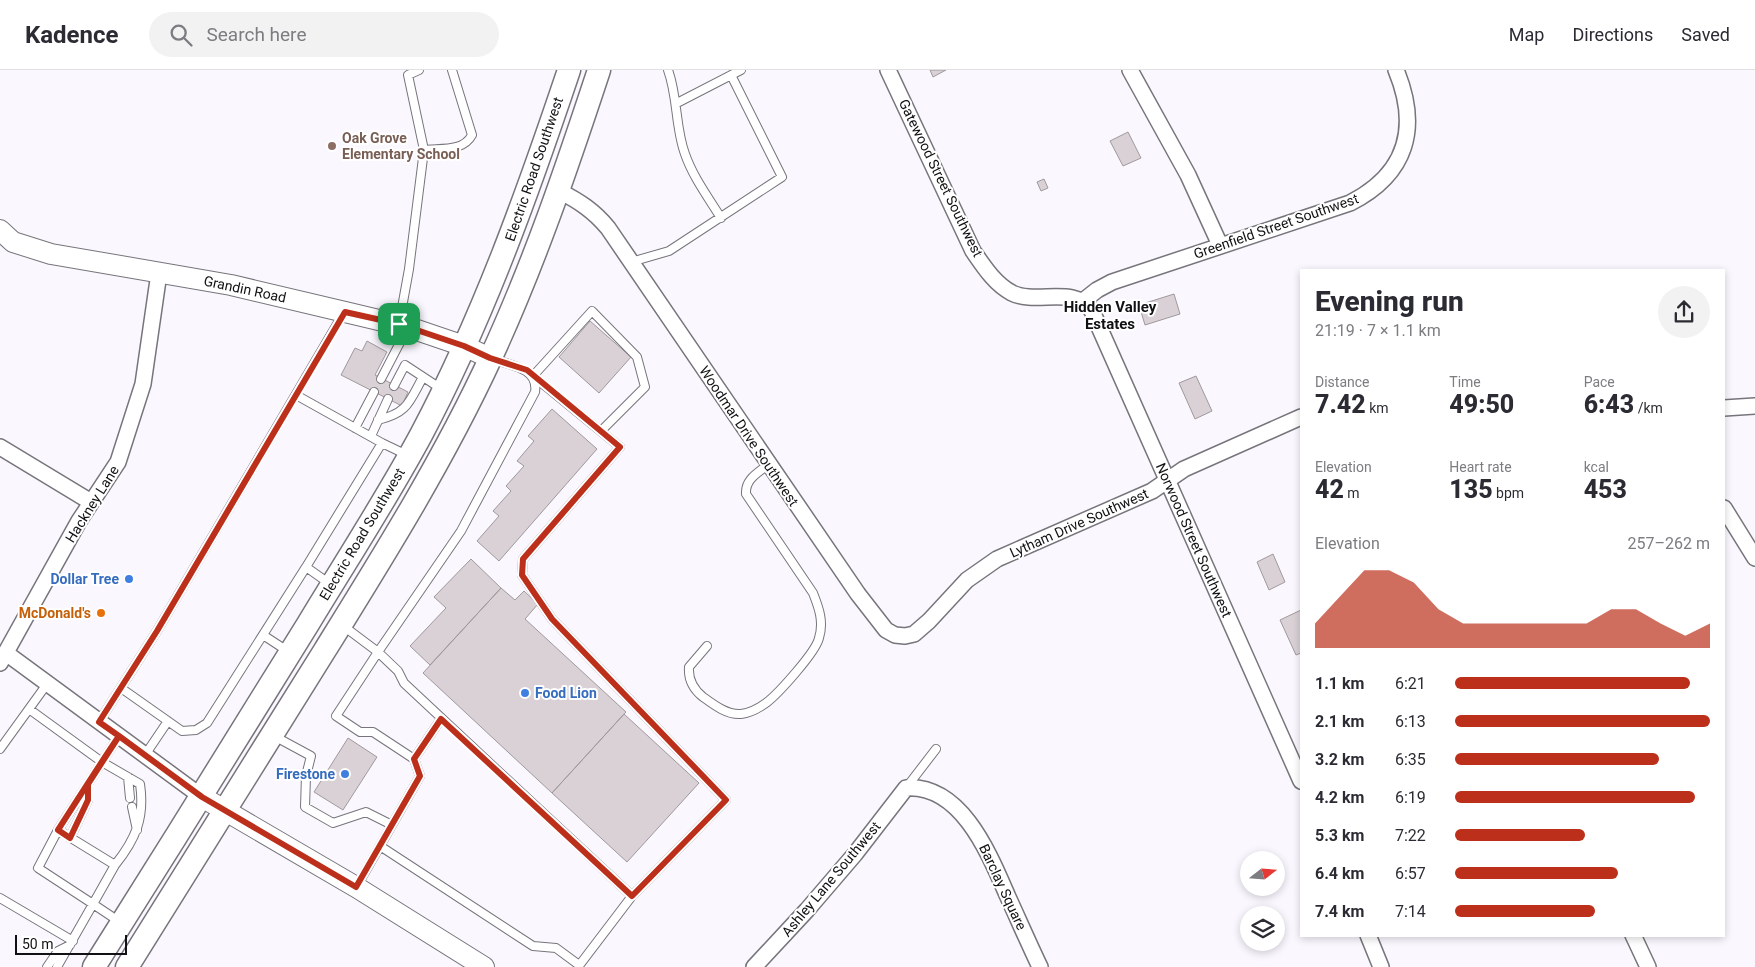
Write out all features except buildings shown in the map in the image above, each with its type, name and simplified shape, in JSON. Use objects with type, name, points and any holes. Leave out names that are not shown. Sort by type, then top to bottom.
[{"type":"main road","name":"Electric Road Southwest","points":[[94,967],[356,548],[409,456],[464,346],[497,271],[530,187],[569,70]]},
{"type":"main road","name":"Electric Road Southwest","points":[[127,967],[341,624],[447,445],[490,358],[526,276],[559,191],[599,70]]},
{"type":"street","name":"Gatewood Street Southwest","points":[[888,70],[974,251],[986,270],[1000,285],[1020,296],[1074,297],[1083,301]]},
{"type":"street","points":[[1130,70],[1188,175],[1220,245]]},
{"type":"street","name":"Greenfield Street Southwest","points":[[1083,301],[1097,290],[1112,282],[1350,203],[1381,183],[1402,154],[1407,137],[1406,101],[1396,70]]},
{"type":"street","name":"Woodmar Drive Southwest","points":[[559,191],[578,200],[596,213],[608,228],[768,464],[858,594],[886,630],[895,635],[905,636],[914,634],[947,602]]},
{"type":"street","name":"Grandin Road","points":[[0,230],[13,242],[51,254],[231,285],[345,312],[404,326],[464,346],[490,358]]},
{"type":"street","name":"Hackney Lane","points":[[3,658],[79,521],[118,462],[143,384],[159,273]]},
{"type":"street","name":"Norwood Street Southwest","points":[[1083,301],[1092,311],[1167,481],[1296,755],[1300,776]]},
{"type":"street","points":[[1725,408],[1755,406]]},
{"type":"street","name":"Lytham Drive Southwest","points":[[947,602],[967,580],[997,559],[1152,491],[1184,469],[1300,418]]},
{"type":"street","points":[[0,447],[91,502]]},
{"type":"street","points":[[1725,510],[1755,558]]},
{"type":"street","points":[[3,658],[47,684],[202,797],[356,887],[484,967]]},
{"type":"street","name":"Ashley Lane Southwest","points":[[754,967],[807,910],[855,854],[906,788]]},
{"type":"street","name":"Barclay Square","points":[[906,788],[929,790],[946,800],[965,817],[989,853],[1040,967]]},
{"type":"street","points":[[1369,937],[1381,967]]},
{"type":"street","points":[[1634,937],[1648,967]]},
{"type":"lane","points":[[381,379],[392,358],[404,326],[424,150],[408,75],[419,70]]},
{"type":"lane","points":[[424,150],[460,147],[468,142],[472,135],[452,70]]},
{"type":"lane","points":[[668,70],[677,103],[684,153],[692,171],[721,218]]},
{"type":"lane","points":[[677,103],[741,70]]},
{"type":"lane","points":[[631,262],[669,250],[782,177],[731,75]]},
{"type":"lane","points":[[99,722],[157,631],[345,312]]},
{"type":"lane","points":[[533,376],[592,312],[637,357],[645,387],[601,431]]},
{"type":"lane","points":[[392,358],[443,390]]},
{"type":"lane","points":[[380,846],[532,946],[556,948],[578,966],[632,896],[726,800],[552,619],[522,575],[523,559],[620,447],[527,370],[490,358]]},
{"type":"lane","points":[[394,386],[404,365]]},
{"type":"lane","points":[[356,887],[420,776],[414,759],[372,732],[360,732],[336,716],[446,555],[480,498],[534,392],[536,385],[533,376]]},
{"type":"lane","points":[[378,420],[394,416],[406,406],[423,377]]},
{"type":"lane","points":[[356,428],[374,392]]},
{"type":"lane","points":[[296,395],[409,456]]},
{"type":"lane","points":[[370,436],[388,399]]},
{"type":"lane","points":[[120,688],[182,731],[196,730],[207,722],[306,567],[382,443]]},
{"type":"lane","points":[[707,646],[689,667],[690,682],[695,690],[713,704],[726,711],[740,714],[755,710],[767,702],[808,658],[817,644],[821,619],[813,593],[746,494],[749,480],[768,464]]},
{"type":"lane","points":[[306,567],[331,586]]},
{"type":"lane","points":[[341,624],[398,670],[404,683],[441,719],[632,896]]},
{"type":"lane","points":[[263,635],[290,652]]},
{"type":"lane","points":[[0,749],[47,684]]},
{"type":"lane","points":[[29,709],[102,762],[140,784],[143,799],[140,821],[130,847],[115,865],[57,967]]},
{"type":"lane","points":[[414,759],[441,719]]},
{"type":"lane","points":[[145,755],[168,721]]},
{"type":"lane","points":[[272,735],[310,756],[306,776],[305,807],[333,823],[366,812],[392,825]]},
{"type":"lane","points":[[119,736],[58,830],[38,868],[122,923]]},
{"type":"lane","points":[[906,788],[936,749]]},
{"type":"lane","points":[[128,777],[130,798]]},
{"type":"lane","points":[[70,838],[88,800],[88,784]]},
{"type":"lane","points":[[132,807],[137,830]]},
{"type":"lane","points":[[58,830],[115,865]]},
{"type":"lane","points":[[0,898],[72,943]]},
{"type":"lane","points":[[47,967],[58,950],[72,943]]},
{"type":"place","name":"Oak Grove Elementary School","points":[[332,146]]},
{"type":"place","name":"Dollar Tree","points":[[129,579]]},
{"type":"place","name":"McDonald's","points":[[101,613]]},
{"type":"place","name":"Food Lion","points":[[525,693]]},
{"type":"place","name":"Firestone","points":[[345,774]]},
{"type":"district","name":"Hidden Valley Estates","points":[[1110,316]]},
{"type":"route","points":[[399,324],[345,312],[157,631],[99,722],[119,736],[88,784],[58,830],[70,838],[88,800],[88,784],[102,762],[119,736],[202,797],[356,887],[420,776],[414,759],[441,719],[483,756],[595,864],[632,896],[726,800],[552,619],[522,575],[523,559],[620,447],[527,370],[399,324]]}]
